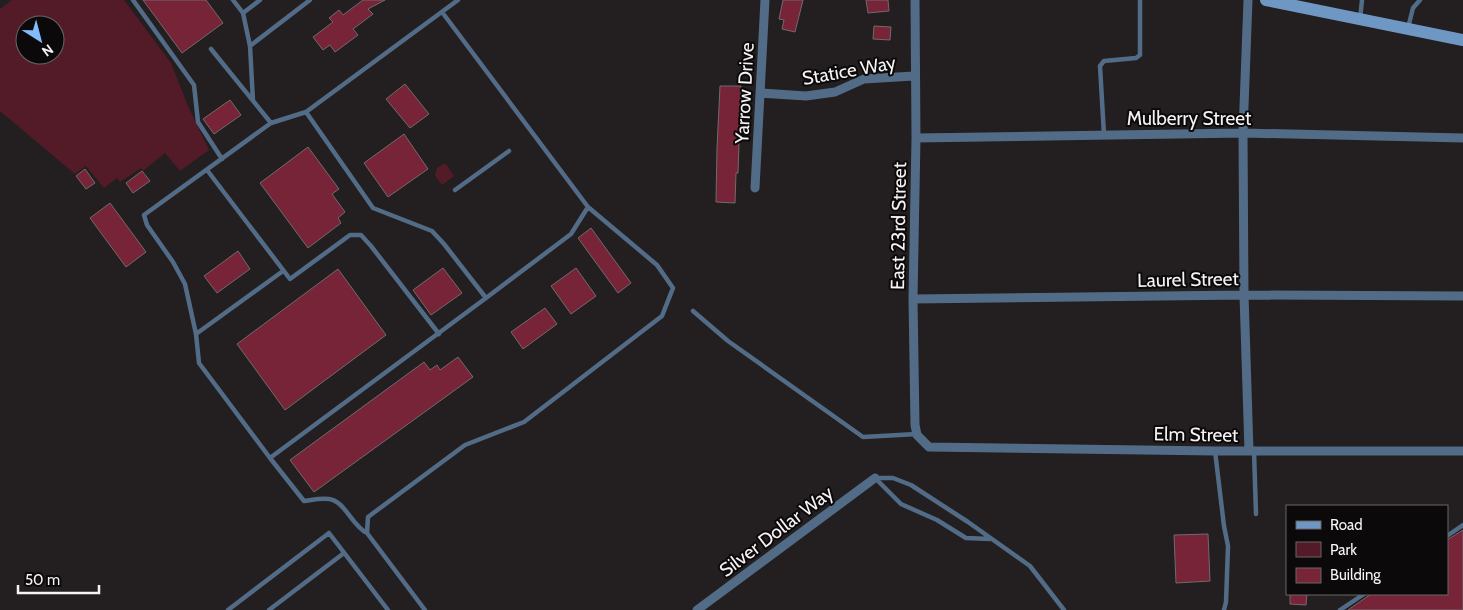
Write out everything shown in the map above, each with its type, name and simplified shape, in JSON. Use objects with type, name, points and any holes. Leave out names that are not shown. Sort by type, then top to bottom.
[{"type":"street","name":"Yarrow Drive","points":[[755,188],[765,0]]},
{"type":"street","name":"East 23rd Street","points":[[915,0],[914,76],[916,138],[913,299],[915,425],[917,434]]},
{"type":"street","points":[[1248,0],[1243,133],[1244,295],[1252,451]]},
{"type":"street","points":[[1266,0],[1463,40]]},
{"type":"street","name":"Statice Way","points":[[760,94],[806,96],[835,92],[864,79],[914,76]]},
{"type":"street","name":"Mulberry Street","points":[[916,138],[1243,133],[1463,138]]},
{"type":"street","name":"Laurel Street","points":[[913,299],[1244,295],[1463,296]]},
{"type":"street","name":"Elm Street","points":[[917,434],[929,447],[1215,451],[1463,451]]},
{"type":"street","name":"Silver Dollar Way","points":[[696,610],[874,478]]},
{"type":"lane","points":[[133,0],[194,85],[198,122],[222,159]]},
{"type":"lane","points":[[233,0],[243,13],[250,46],[253,101]]},
{"type":"lane","points":[[243,13],[260,0]]},
{"type":"lane","points":[[250,46],[310,0]]},
{"type":"lane","points":[[425,610],[367,533],[359,529],[339,502],[330,499],[304,501],[199,363],[196,334],[185,284],[173,262],[147,225],[144,215],[271,123],[306,112],[458,0]]},
{"type":"lane","points":[[1104,135],[1100,66],[1104,61],[1136,58],[1140,55],[1140,0]]},
{"type":"lane","points":[[1360,19],[1362,0]]},
{"type":"lane","points":[[1408,29],[1413,8],[1420,0]]},
{"type":"lane","points":[[367,533],[368,517],[375,511],[465,445],[524,422],[662,316],[673,288],[657,265],[588,207],[442,12]]},
{"type":"lane","points":[[211,49],[271,123]]},
{"type":"lane","points":[[306,112],[373,208],[432,231],[486,298]]},
{"type":"lane","points":[[455,190],[509,151]]},
{"type":"lane","points":[[207,170],[290,279],[350,235],[361,235],[438,334]]},
{"type":"lane","points":[[270,458],[571,234],[588,207]]},
{"type":"lane","points":[[196,334],[283,271]]},
{"type":"lane","points":[[694,311],[728,341],[863,437],[917,434]]},
{"type":"lane","points":[[1215,451],[1228,546],[1224,610]]},
{"type":"lane","points":[[1252,451],[1256,514]]},
{"type":"lane","points":[[874,478],[901,504],[937,520],[966,538],[990,539]]},
{"type":"lane","points":[[874,478],[893,478],[911,485],[968,522],[1030,566],[1064,610]]},
{"type":"lane","points":[[1448,535],[1463,525]]},
{"type":"lane","points":[[228,610],[329,533],[388,610]]},
{"type":"lane","points":[[269,610],[344,553]]},
{"type":"lane","points":[[1340,610],[1362,595]]},
{"type":"green space","points":[[12,0],[124,0],[171,63],[188,106],[209,150],[180,171],[165,153],[143,171],[141,168],[120,182],[117,178],[104,188],[86,166],[75,174],[0,111],[0,9]]},
{"type":"green space","points":[[446,164],[454,176],[442,185],[435,176],[437,168]]},
{"type":"building","points":[[143,0],[206,0],[223,23],[182,53]]},
{"type":"building","points":[[363,0],[385,0],[368,9],[373,14],[353,29],[358,35],[335,52],[330,45],[323,50],[313,37],[333,22],[329,18],[339,10],[343,15]]},
{"type":"building","points":[[783,0],[803,0],[795,32],[782,29],[784,20],[779,19]]},
{"type":"building","points":[[866,0],[888,0],[889,11],[868,13]]},
{"type":"building","points":[[874,26],[891,27],[890,40],[873,39]]},
{"type":"building","points":[[405,84],[429,114],[410,128],[386,99]]},
{"type":"building","points":[[720,86],[741,86],[735,203],[716,202]]},
{"type":"building","points":[[230,100],[241,115],[214,134],[203,119]]},
{"type":"building","points":[[404,134],[428,169],[388,197],[364,163]]},
{"type":"building","points":[[308,147],[339,189],[332,194],[345,212],[338,218],[341,223],[308,248],[260,183]]},
{"type":"building","points":[[85,169],[95,183],[86,189],[76,176]]},
{"type":"building","points":[[142,171],[150,181],[133,193],[126,183]]},
{"type":"building","points":[[110,203],[146,252],[126,267],[90,218]]},
{"type":"building","points":[[591,228],[631,283],[618,293],[578,238]]},
{"type":"building","points":[[238,251],[250,269],[217,293],[204,276]]},
{"type":"building","points":[[443,268],[462,293],[431,315],[413,290]]},
{"type":"building","points":[[576,268],[596,296],[571,314],[551,286]]},
{"type":"building","points":[[338,269],[386,335],[285,410],[237,344]]},
{"type":"building","points":[[545,308],[557,324],[523,349],[511,332]]},
{"type":"building","points":[[458,357],[473,377],[314,492],[290,460],[424,362],[430,370],[437,365],[440,370]]},
{"type":"building","points":[[1463,530],[1463,610],[1348,610],[1370,595],[1448,595],[1448,539]]},
{"type":"building","points":[[1208,534],[1210,581],[1176,583],[1174,535]]},
{"type":"building","points":[[1290,595],[1307,595],[1306,605],[1290,604]]}]
